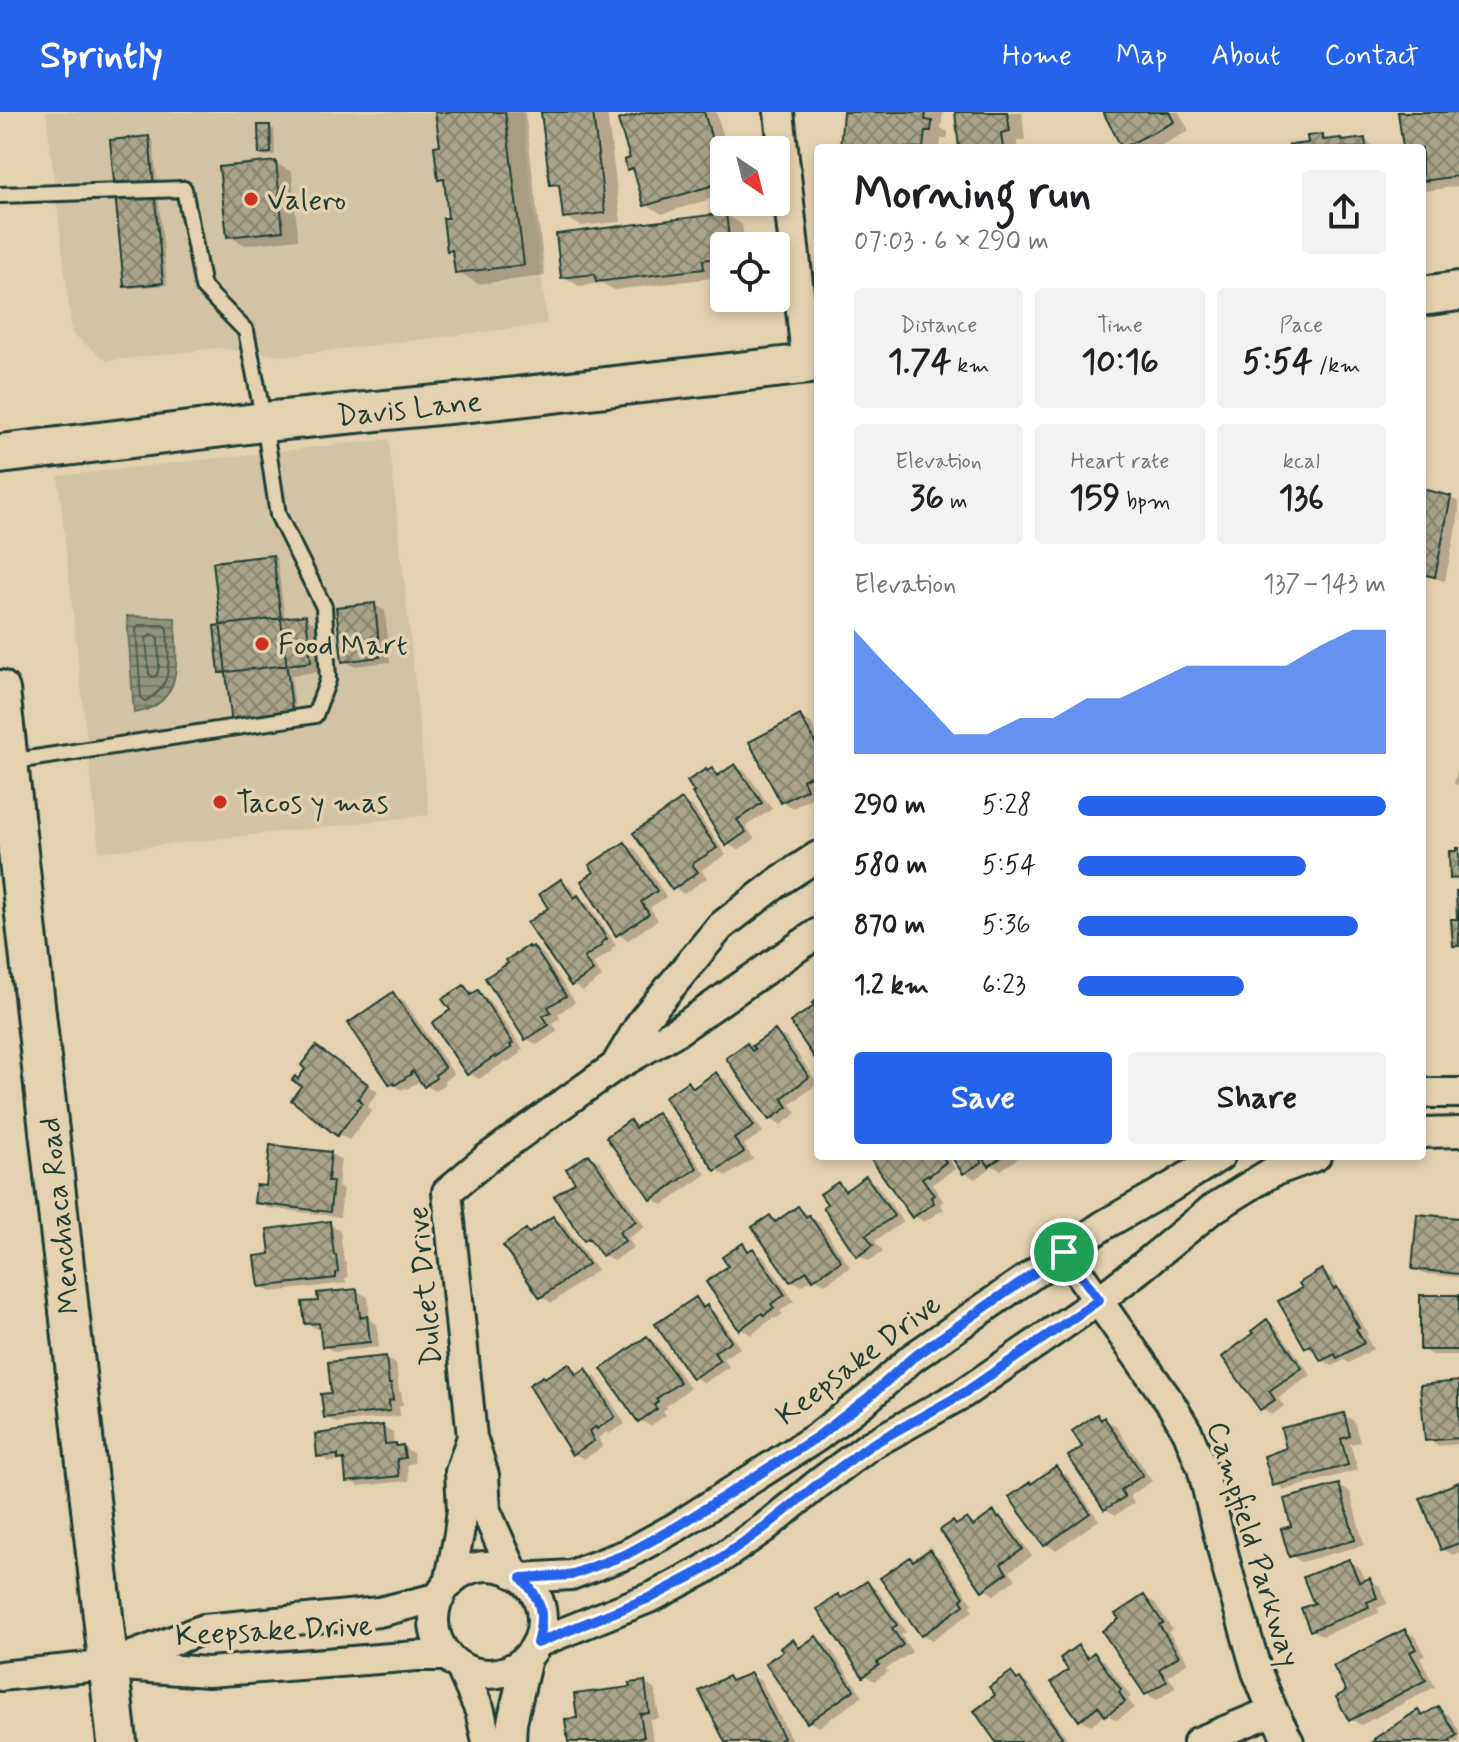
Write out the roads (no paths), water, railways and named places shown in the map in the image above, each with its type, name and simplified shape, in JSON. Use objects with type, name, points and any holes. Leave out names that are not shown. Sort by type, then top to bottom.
[{"type":"main road","points":[[1426,295],[1459,291]]},
{"type":"main road","name":"Davis Lane","points":[[0,454],[264,422],[812,364]]},
{"type":"main road","name":"Menchaca Road","points":[[0,690],[117,1742]]},
{"type":"street","points":[[779,112],[812,364]]},
{"type":"street","name":"Dulcet Drive","points":[[614,1067],[643,1020],[720,927],[814,859]]},
{"type":"street","name":"Dulcet Drive","points":[[518,1576],[486,1511],[484,1475],[472,1437],[447,1192],[486,1159],[614,1067],[677,1031],[814,936]]},
{"type":"street","points":[[1426,1093],[1459,1093]]},
{"type":"street","points":[[1426,1133],[1459,1132]]},
{"type":"street","name":"Keepsake Drive","points":[[518,1576],[571,1575],[627,1554],[678,1526],[817,1437],[868,1398],[912,1358],[1064,1252],[1214,1160]]},
{"type":"street","points":[[454,1662],[478,1673],[495,1674],[513,1668],[532,1650],[654,1596],[705,1569],[764,1528],[869,1446],[964,1393],[1099,1300],[1211,1210],[1272,1172],[1305,1160]]},
{"type":"street","name":"Campfield Parkway","points":[[1064,1252],[1188,1433],[1202,1468],[1257,1672],[1289,1742]]},
{"type":"street","name":"Dulcet Drive","points":[[444,1590],[459,1534],[462,1509],[460,1472],[472,1437]]},
{"type":"street","points":[[487,1742],[480,1711],[454,1662],[438,1641],[434,1624],[435,1606],[456,1577],[471,1568],[489,1566],[506,1569],[518,1576],[534,1591],[541,1608],[541,1625],[514,1712],[511,1742]]},
{"type":"street","name":"Keepsake Drive","points":[[108,1665],[204,1629],[379,1612],[444,1590]]},
{"type":"street","name":"Keepsake Drive","points":[[108,1665],[208,1672],[404,1657],[454,1662]]},
{"type":"street","points":[[0,1676],[108,1665]]},
{"type":"street","points":[[1198,1742],[1273,1711]]},
{"type":"lane","points":[[0,195],[184,189],[203,287],[246,331],[278,515],[324,607],[328,680],[315,715],[8,762]]},
{"type":"water","points":[[127,616],[175,618],[176,663],[170,690],[151,708],[134,713]]},
{"type":"place","name":"Valero","points":[[251,199]]},
{"type":"place","name":"Food Mart","points":[[262,644]]},
{"type":"place","name":"Tacos y mas","points":[[220,802]]}]
